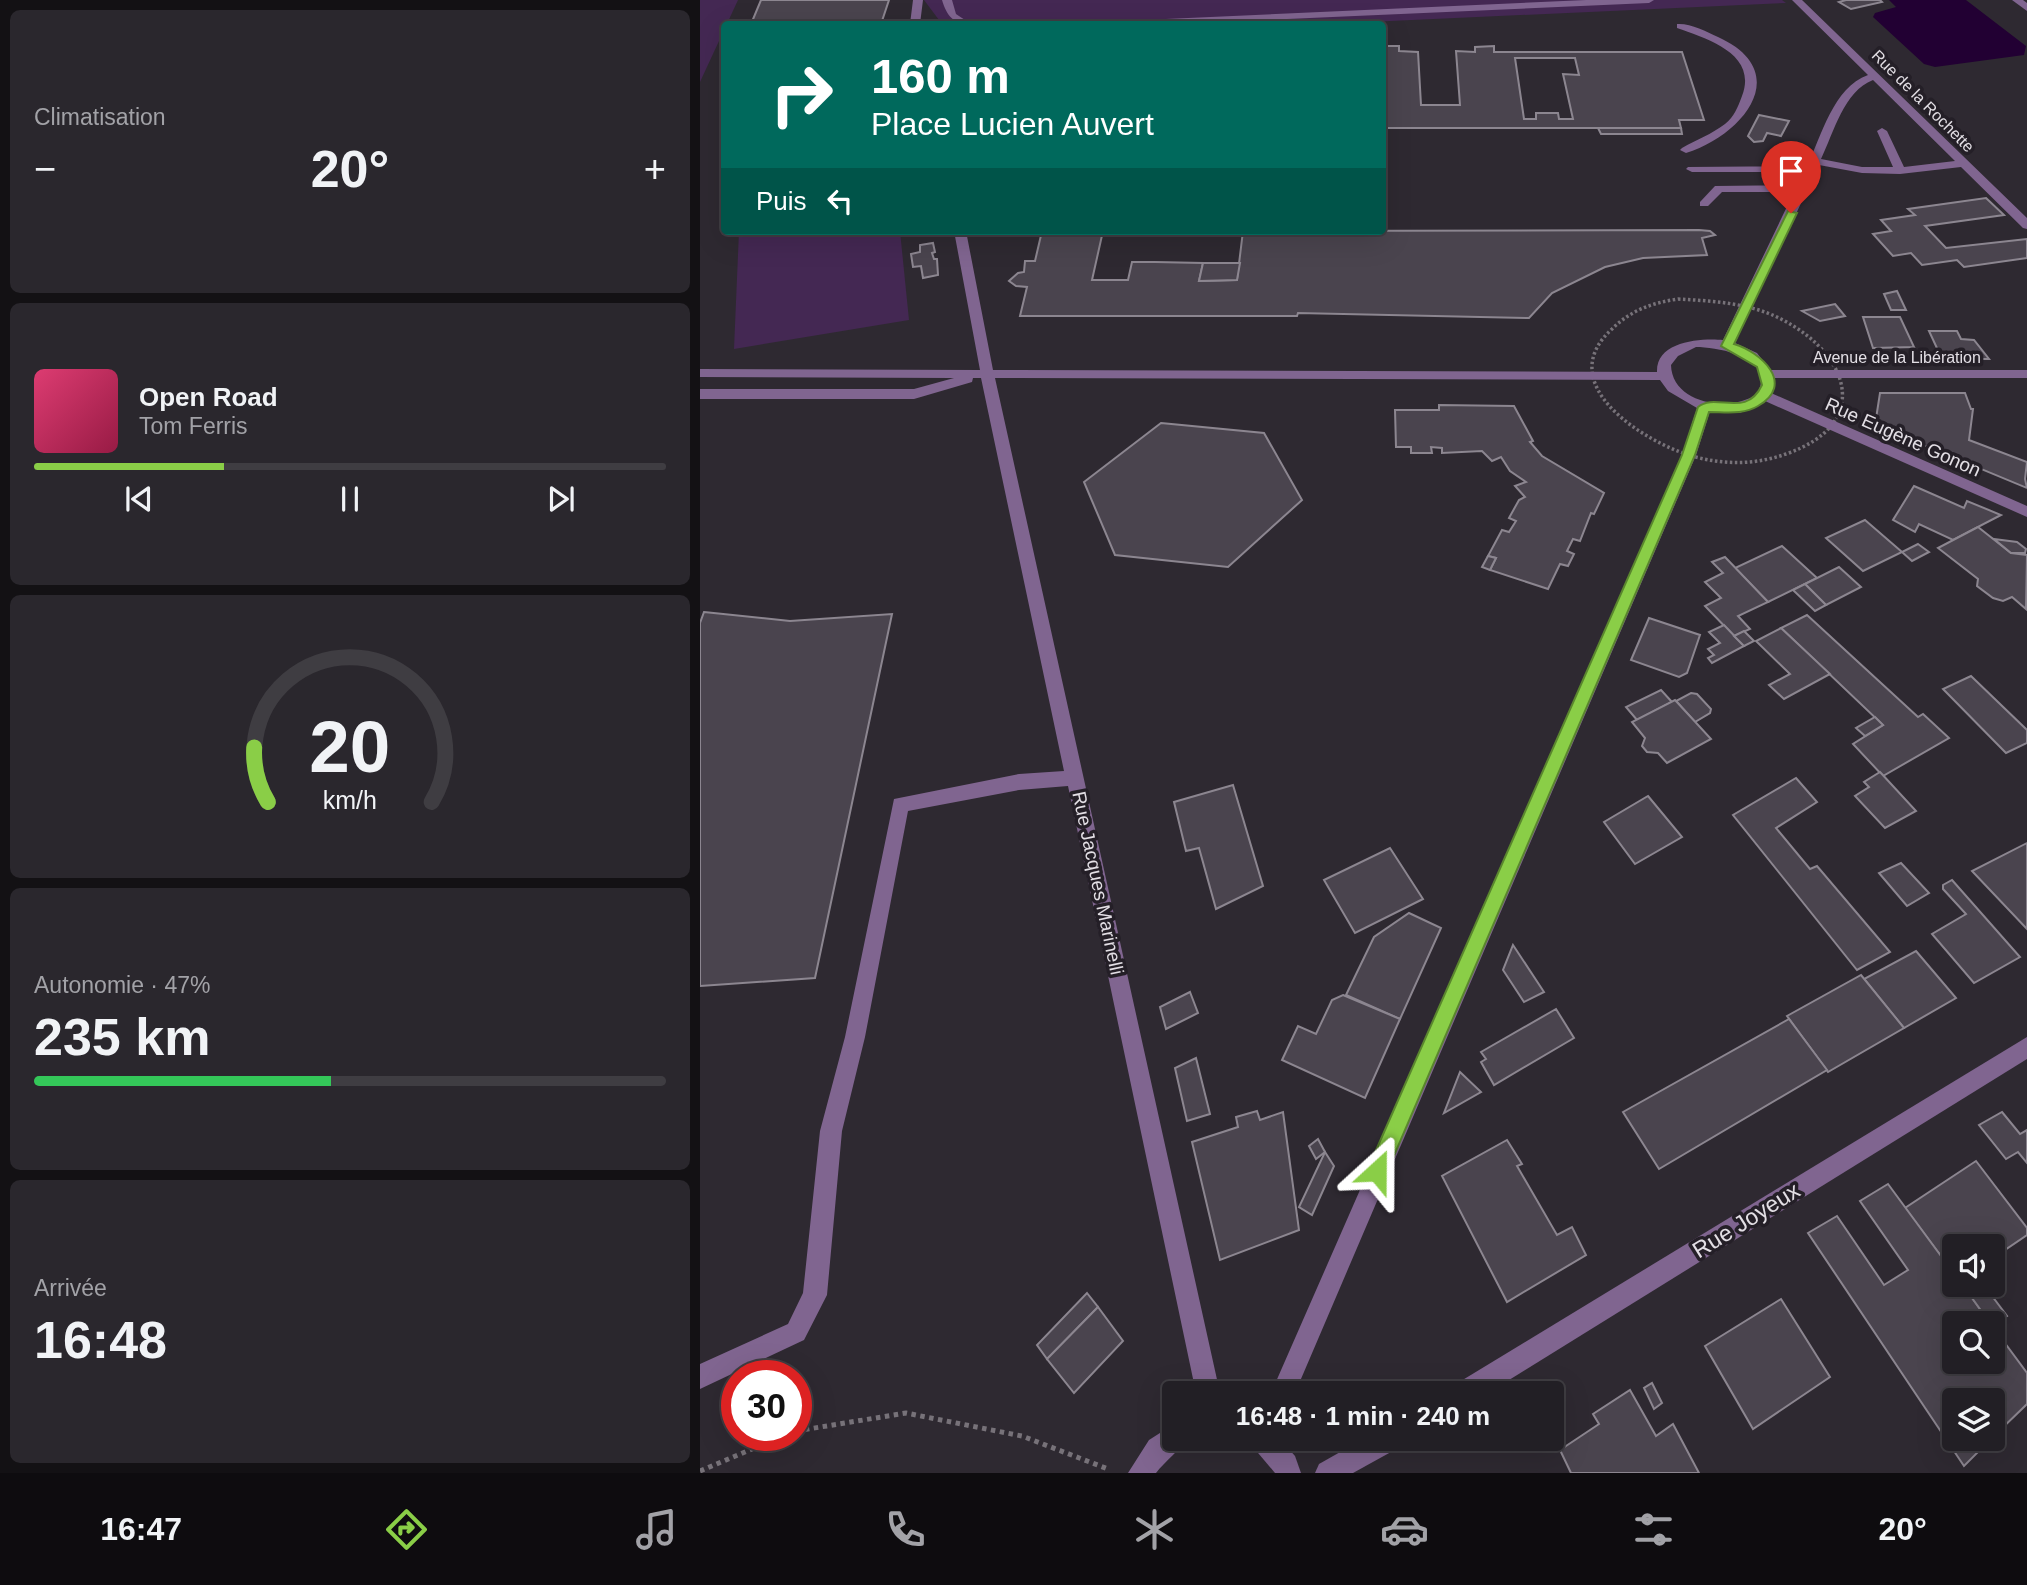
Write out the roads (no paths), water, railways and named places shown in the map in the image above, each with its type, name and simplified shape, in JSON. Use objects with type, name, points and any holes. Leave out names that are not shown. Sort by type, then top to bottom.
[{"type":"street","points":[[914,21],[918,0]]},
{"type":"street","points":[[947,0],[952,15],[961,21]]},
{"type":"street","points":[[1327,0],[1330,15]]},
{"type":"street","points":[[1191,21],[1649,0]]},
{"type":"street","name":"Rue de la Rochette","points":[[1797,0],[2027,225]]},
{"type":"street","points":[[2017,0],[2027,8]]},
{"type":"street","points":[[1680,26],[1728,45],[1745,58],[1753,73],[1751,90],[1735,122],[1686,150]]},
{"type":"street","points":[[1727,346],[1846,93],[1858,82],[1874,76]]},
{"type":"street","points":[[1882,131],[1900,171]]},
{"type":"street","points":[[1692,169],[1814,165],[1900,171],[1963,163]]},
{"type":"street","points":[[1704,204],[1718,188],[1803,189]]},
{"type":"street","name":"Rue Jacques Marinelli","points":[[961,235],[987,373],[1205,1381]]},
{"type":"street","points":[[1693,344],[1727,346],[1752,357],[1767,374],[1768,385],[1763,395],[1753,404],[1739,408],[1704,407],[1677,395],[1663,376],[1663,365],[1669,355],[1679,348],[1693,344]]},
{"type":"street","points":[[700,373],[1663,376]]},
{"type":"street","points":[[700,394],[914,394],[987,373]]},
{"type":"street","name":"Avenue de la Libération","points":[[1767,374],[2027,374]]},
{"type":"street","name":"Rue Eugène Gonon","points":[[1763,395],[2027,512]]},
{"type":"street","points":[[1288,1381],[1689,455],[1704,407]]},
{"type":"street","points":[[700,1377],[796,1332],[815,1295],[831,1131],[855,1037],[900,805],[1019,782],[1076,778]]},
{"type":"street","name":"Rue Joyeux","points":[[1484,1381],[2027,1046]]},
{"type":"street","points":[[1141,1473],[1162,1446]]},
{"type":"street","points":[[1275,1451],[1286,1465],[1288,1473]]},
{"type":"street","points":[[1328,1473],[1368,1451]]}]
